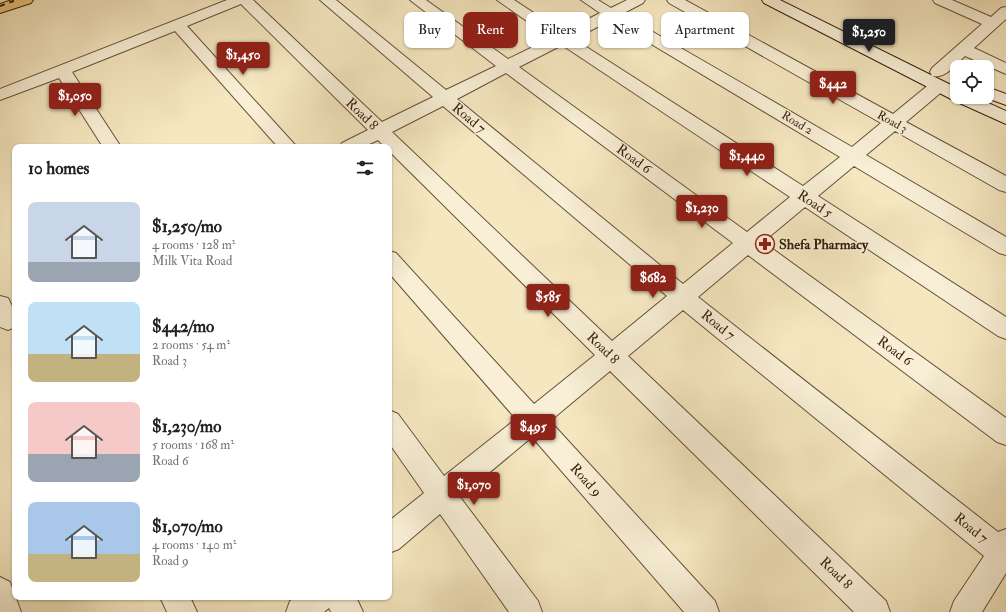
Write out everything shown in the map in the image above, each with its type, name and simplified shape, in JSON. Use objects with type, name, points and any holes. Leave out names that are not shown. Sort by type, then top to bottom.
[{"type":"main road","points":[[0,9],[26,0]]},
{"type":"street","points":[[0,95],[240,0]]},
{"type":"street","name":"Road 8","points":[[245,0],[875,612]]},
{"type":"street","name":"Road 7","points":[[328,0],[683,296],[1004,548]]},
{"type":"street","name":"Road 6","points":[[417,0],[1006,432]]},
{"type":"street","name":"Road 5","points":[[504,0],[526,14]]},
{"type":"street","name":"Road 2","points":[[588,0],[608,12]]},
{"type":"street","points":[[615,12],[638,0]]},
{"type":"street","name":"Road 3","points":[[674,0],[1006,185]]},
{"type":"street","points":[[769,0],[948,83]]},
{"type":"street","points":[[794,0],[948,83]]},
{"type":"street","points":[[940,0],[992,23]]},
{"type":"street","points":[[392,537],[894,123],[948,83],[963,49],[1006,12]]},
{"type":"street","points":[[177,25],[285,144]]},
{"type":"street","name":"Road 2","points":[[653,39],[1006,247]]},
{"type":"street","points":[[354,144],[543,48]]},
{"type":"street","name":"Road 5","points":[[577,48],[1006,329]]},
{"type":"street","points":[[963,49],[1006,69]]},
{"type":"street","points":[[62,70],[110,144]]},
{"type":"street","points":[[994,95],[1006,100]]},
{"type":"street","points":[[977,104],[1006,118]]},
{"type":"street","name":"Road 9","points":[[392,263],[704,612]]},
{"type":"street","points":[[392,426],[527,612]]},
{"type":"street","points":[[965,612],[1004,548]]},
{"type":"street","points":[[0,592],[6,612]]},
{"type":"street","points":[[176,600],[182,612]]},
{"type":"street","points":[[301,612],[315,600]]},
{"type":"street","points":[[341,600],[348,612]]},
{"type":"railway","points":[[0,6],[16,0]]},
{"type":"place","name":"Shefa Pharmacy","points":[[765,244]]}]
